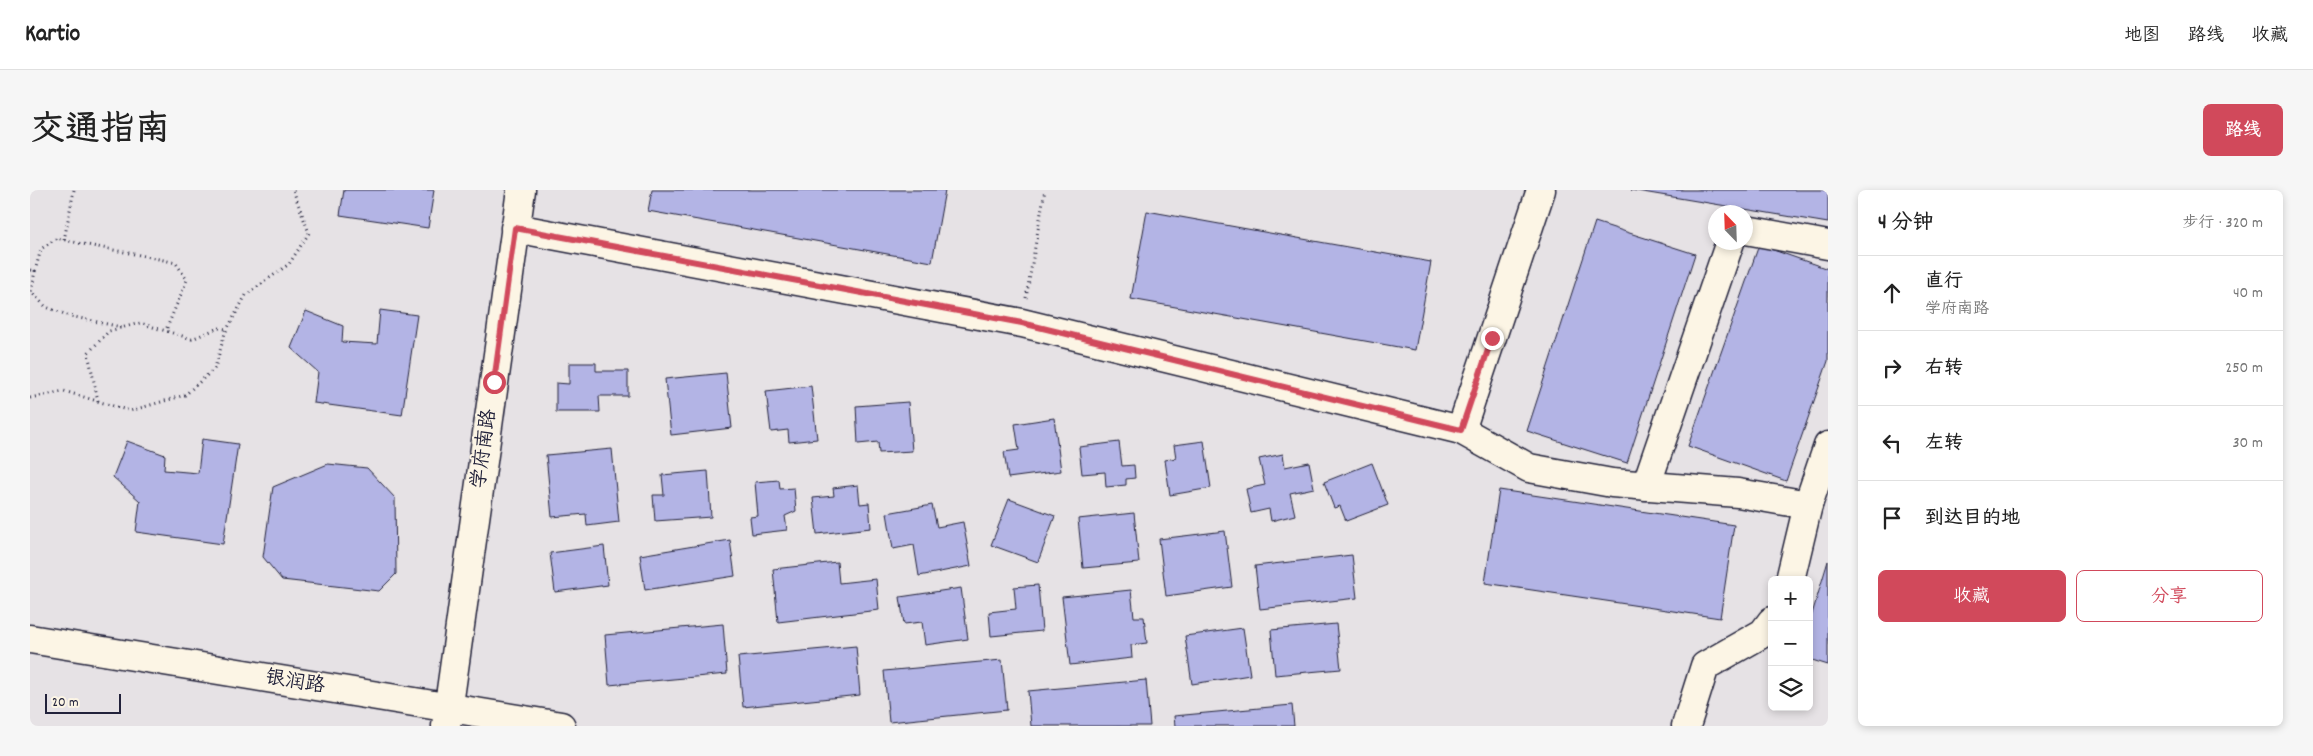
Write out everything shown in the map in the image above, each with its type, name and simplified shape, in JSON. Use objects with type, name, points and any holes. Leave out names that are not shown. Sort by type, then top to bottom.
[{"type":"street","name":"学府南路","points":[[447,717],[521,190]]},
{"type":"street","points":[[1461,430],[1541,190]]},
{"type":"street","points":[[515,228],[1022,323],[1461,430],[1529,468],[1612,482],[1738,493],[1808,505]]},
{"type":"street","points":[[1753,231],[1828,245]]},
{"type":"street","points":[[1646,486],[1727,250]]},
{"type":"street","points":[[1791,576],[1808,505],[1828,446]]},
{"type":"street","points":[[1686,726],[1705,666],[1763,633],[1768,626]]},
{"type":"street","name":"银润路","points":[[30,639],[447,717],[561,726]]},
{"type":"path","points":[[64,240],[74,190]]},
{"type":"path","points":[[30,398],[64,391],[130,411],[185,395],[215,368],[227,329],[246,295],[289,264],[309,233],[293,190]]},
{"type":"path","points":[[1022,323],[1045,190]]},
{"type":"path","points":[[123,327],[70,316],[46,307],[31,292],[41,249],[57,238],[101,249],[139,254],[176,263],[187,280],[166,330]]},
{"type":"path","points":[[30,270],[35,271]]},
{"type":"path","points":[[98,401],[88,353],[109,331],[140,323],[192,339],[218,328],[227,329]]},
{"type":"building","points":[[344,190],[434,190],[428,228],[340,215]]},
{"type":"building","points":[[652,190],[945,190],[932,262],[648,211]]},
{"type":"building","points":[[1631,190],[1828,190],[1828,223],[1753,210],[1753,205],[1721,205]]},
{"type":"building","points":[[1147,211],[1431,262],[1415,350],[1131,299]]},
{"type":"building","points":[[1595,222],[1695,254],[1627,463],[1527,431]]},
{"type":"building","points":[[1759,245],[1828,269],[1828,361],[1786,481],[1688,446]]},
{"type":"building","points":[[380,310],[417,315],[402,415],[314,403],[318,372],[291,348],[306,311],[343,326],[342,342],[377,344]]},
{"type":"building","points":[[569,363],[596,363],[596,371],[628,371],[628,396],[599,396],[600,412],[556,412],[556,383],[569,384]]},
{"type":"building","points":[[726,373],[732,428],[671,435],[665,379]]},
{"type":"building","points":[[811,386],[817,439],[789,442],[788,430],[771,432],[766,391]]},
{"type":"building","points":[[908,402],[912,451],[879,453],[878,442],[858,444],[856,406]]},
{"type":"building","points":[[1054,418],[1061,471],[1008,478],[1004,452],[1019,450],[1015,424]]},
{"type":"building","points":[[202,439],[238,444],[223,544],[136,532],[140,501],[113,477],[127,441],[165,455],[164,470],[198,473]]},
{"type":"building","points":[[1204,441],[1211,488],[1170,495],[1165,460],[1176,458],[1174,445]]},
{"type":"building","points":[[1119,442],[1122,466],[1134,465],[1135,478],[1126,479],[1126,485],[1106,487],[1105,472],[1082,474],[1079,447]]},
{"type":"building","points":[[612,449],[619,522],[587,526],[586,514],[552,517],[546,455]]},
{"type":"building","points":[[1283,454],[1285,467],[1309,462],[1314,488],[1290,493],[1295,515],[1271,521],[1269,509],[1251,513],[1246,489],[1265,485],[1259,459]]},
{"type":"building","points":[[1372,463],[1388,505],[1346,521],[1340,506],[1334,508],[1324,482]]},
{"type":"building","points":[[328,464],[367,468],[395,498],[396,574],[379,591],[282,580],[263,557],[273,487]]},
{"type":"building","points":[[708,471],[711,517],[655,521],[653,495],[664,495],[662,475]]},
{"type":"building","points":[[779,480],[780,489],[794,488],[796,511],[785,516],[787,530],[752,534],[750,517],[758,516],[755,482]]},
{"type":"building","points":[[858,485],[860,504],[869,503],[871,528],[817,534],[813,498],[834,496],[833,488]]},
{"type":"building","points":[[1499,490],[1734,525],[1720,618],[1485,583]]},
{"type":"building","points":[[1009,499],[1055,516],[1038,562],[991,545]]},
{"type":"building","points":[[932,505],[937,527],[963,522],[971,566],[919,576],[914,545],[893,549],[887,513]]},
{"type":"building","points":[[1134,513],[1139,563],[1083,568],[1078,519]]},
{"type":"building","points":[[1225,531],[1232,587],[1166,596],[1159,539]]},
{"type":"building","points":[[730,540],[735,576],[645,590],[640,555]]},
{"type":"building","points":[[604,546],[608,585],[555,592],[550,553]]},
{"type":"building","points":[[1352,555],[1357,598],[1260,609],[1255,566]]},
{"type":"building","points":[[1828,561],[1828,665],[1813,660],[1813,611]]},
{"type":"building","points":[[837,562],[839,583],[876,579],[879,610],[778,622],[773,569]]},
{"type":"building","points":[[1038,585],[1042,631],[991,636],[989,612],[1016,609],[1014,587]]},
{"type":"building","points":[[961,588],[968,639],[925,645],[922,622],[904,624],[900,597]]},
{"type":"building","points":[[1131,590],[1134,617],[1144,617],[1147,643],[1131,645],[1132,658],[1070,665],[1062,597]]},
{"type":"building","points":[[723,624],[727,674],[609,685],[605,635]]},
{"type":"building","points":[[1336,624],[1341,669],[1275,675],[1271,630]]},
{"type":"building","points":[[1243,628],[1250,675],[1192,684],[1185,636]]},
{"type":"building","points":[[856,646],[860,695],[743,707],[738,657]]},
{"type":"building","points":[[1002,660],[1007,710],[889,722],[884,671]]},
{"type":"building","points":[[1146,680],[1150,726],[1031,726],[1028,691]]},
{"type":"building","points":[[1292,705],[1294,726],[1175,726],[1174,716]]},
{"type":"route","points":[[494,382],[515,228],[1022,323],[1461,430],[1492,338]]}]
